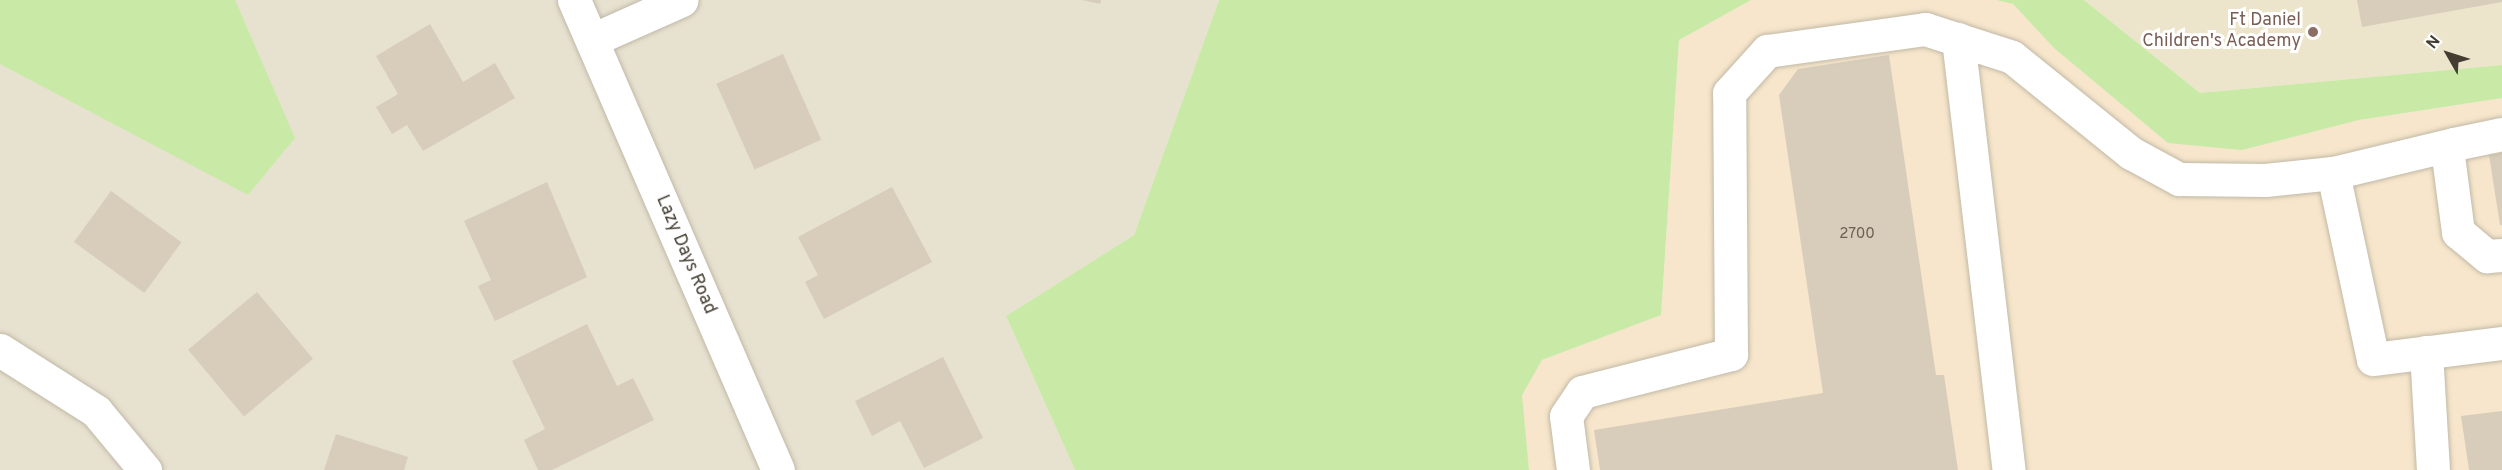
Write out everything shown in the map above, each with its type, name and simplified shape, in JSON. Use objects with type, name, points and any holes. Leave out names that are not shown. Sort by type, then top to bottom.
[{"type":"street","name":"Lazy Days Road","points":[[574,0],[778,470]]},
{"type":"street","points":[[592,40],[682,0]]},
{"type":"street","points":[[1573,470],[1566,417],[1582,392],[1731,354],[1729,93],[1767,51],[1925,29],[1958,39],[2012,57],[2131,153],[2179,178],[2265,180],[2333,173],[2502,134]]},
{"type":"street","points":[[1958,39],[2009,470]]},
{"type":"street","points":[[2454,144],[2448,156],[2458,232],[2487,256],[2502,255]]},
{"type":"street","points":[[2333,173],[2373,359],[2502,343]]},
{"type":"street","points":[[0,350],[96,411],[146,470]]},
{"type":"street","points":[[2426,352],[2433,470]]},
{"type":"shaded area","points":[[0,0],[1219,0],[1134,235],[1006,316],[1075,470],[0,470]]},
{"type":"shaded area","points":[[1751,0],[1996,0],[2013,4],[2054,48],[2242,150],[2359,120],[2502,98],[2502,470],[1529,470],[1521,395],[1542,360],[1661,315],[1679,40]]},
{"type":"shaded area","name":"Ft Daniel Children's Academy","points":[[2084,0],[2502,0],[2502,65],[2200,93]]},
{"type":"green space","points":[[0,0],[235,0],[295,138],[248,195],[0,64]]},
{"type":"green space","points":[[1219,0],[1751,0],[1679,40],[1661,315],[1542,360],[1522,395],[1529,470],[1075,470],[1006,316],[1134,235]]},
{"type":"green space","points":[[1996,0],[2084,0],[2200,93],[2502,65],[2502,98],[2359,120],[2242,150],[2168,143],[2054,48],[2013,4]]},
{"type":"building","points":[[1082,0],[1101,0],[1100,4]]},
{"type":"building","points":[[2357,0],[2502,0],[2502,2],[2362,27]]},
{"type":"building","points":[[430,24],[463,82],[495,63],[515,98],[423,151],[407,125],[392,134],[376,107],[398,94],[376,56]]},
{"type":"building","points":[[783,54],[821,140],[755,170],[716,84]]},
{"type":"building","points":[[1889,55],[1936,375],[1944,375],[1958,470],[1600,470],[1594,430],[1823,393],[1779,95],[1798,69]]},
{"type":"building","points":[[2502,153],[2502,225],[2500,225],[2489,155]]},
{"type":"building","points":[[547,182],[587,277],[495,321],[478,286],[491,280],[464,221]]},
{"type":"building","points":[[892,187],[932,262],[824,319],[805,282],[818,275],[798,237]]},
{"type":"building","points":[[111,191],[181,242],[144,293],[74,242]]},
{"type":"building","points":[[257,292],[313,359],[244,416],[188,350]]},
{"type":"building","points":[[587,324],[617,386],[633,378],[654,420],[552,470],[538,470],[524,440],[545,429],[512,361]]},
{"type":"building","points":[[943,357],[983,438],[924,468],[900,421],[872,436],[855,401]]},
{"type":"building","points":[[2502,411],[2502,470],[2469,470],[2461,416]]},
{"type":"building","points":[[336,434],[408,457],[404,470],[324,470]]},
{"type":"place","name":"Ft Daniel Children's Academy","points":[[2313,32]]}]
